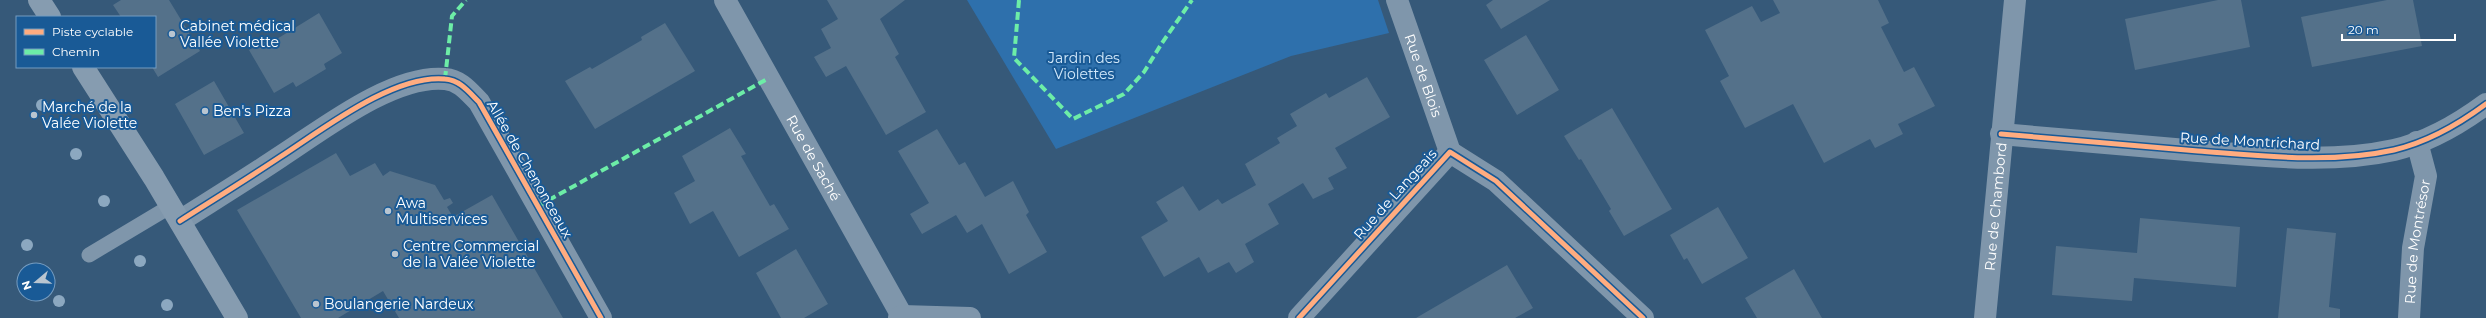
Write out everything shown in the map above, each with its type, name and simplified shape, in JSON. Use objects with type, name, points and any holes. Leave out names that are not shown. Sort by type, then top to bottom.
[{"type":"street","points":[[39,0],[49,16]]},
{"type":"street","name":"Rue de Saché","points":[[725,0],[900,317]]},
{"type":"street","name":"Rue de Blois","points":[[1398,0],[1450,152]]},
{"type":"street","name":"Rue de Chambord","points":[[1985,318],[2001,134],[2015,0]]},
{"type":"street","points":[[84,68],[176,214],[237,318]]},
{"type":"street","name":"Allée de Chenonceaux","points":[[176,214],[359,105],[393,89],[422,80],[445,79],[463,86],[479,102],[601,318]]},
{"type":"street","name":"Rue de Montrichard","points":[[2001,134],[2299,158],[2351,157],[2395,150],[2417,142],[2452,127],[2486,104]]},
{"type":"street","name":"Rue de Montrésor","points":[[2409,318],[2413,248],[2426,176],[2417,142]]},
{"type":"street","name":"Rue de Langeais","points":[[1299,318],[1450,152],[1496,181],[1643,318]]},
{"type":"street","points":[[900,317],[970,318]]},
{"type":"lane","points":[[89,255],[176,214]]},
{"type":"green space","name":"Jardin des Violettes","points":[[967,0],[1378,0],[1389,33],[1291,56],[1056,149]]},
{"type":"building","name":"Cabinet médical Vallée Violette","points":[[121,0],[169,0],[200,51],[158,77],[153,68],[156,68],[156,16],[120,16],[113,5]]},
{"type":"building","points":[[827,0],[905,0],[880,19],[899,54],[895,57],[926,112],[886,135],[846,66],[826,77],[814,57],[831,48],[821,29],[838,19]]},
{"type":"building","points":[[1493,0],[1550,0],[1501,29],[1486,5]]},
{"type":"building","points":[[1773,0],[1878,0],[1889,23],[1881,27],[1904,72],[1914,67],[1935,106],[1898,124],[1903,134],[1875,148],[1870,139],[1824,163],[1793,104],[1745,128],[1720,81],[1729,76],[1705,30],[1752,6],[1761,22],[1780,13]]},
{"type":"building","points":[[2218,0],[2241,0],[2250,47],[2135,70],[2125,19]]},
{"type":"building","points":[[2387,0],[2413,0],[2422,46],[2312,67],[2301,17]]},
{"type":"building","points":[[319,13],[342,53],[324,64],[326,69],[296,87],[293,82],[274,93],[249,50],[269,37],[272,42]]},
{"type":"building","points":[[665,23],[695,71],[595,129],[565,81],[590,67],[592,69],[642,40],[641,37]]},
{"type":"building","points":[[1526,35],[1559,90],[1517,115],[1484,60]]},
{"type":"building","points":[[1367,77],[1390,117],[1335,148],[1347,168],[1328,178],[1334,189],[1313,199],[1303,183],[1268,204],[1279,224],[1245,244],[1254,262],[1236,273],[1229,262],[1208,273],[1199,257],[1164,277],[1141,237],[1168,221],[1156,202],[1183,186],[1199,211],[1218,199],[1222,204],[1256,185],[1245,164],[1280,143],[1277,138],[1297,126],[1290,114],[1326,93],[1329,98]]},
{"type":"building","name":"Ben's Pizza","points":[[214,81],[244,133],[204,155],[175,104]]},
{"type":"building","points":[[1612,108],[1672,209],[1624,236],[1609,211],[1611,209],[1581,159],[1579,160],[1564,136]]},
{"type":"building","points":[[730,128],[746,154],[741,156],[770,206],[774,204],[789,229],[739,257],[713,211],[690,224],[674,193],[695,181],[682,156]]},
{"type":"building","points":[[937,129],[959,165],[965,162],[985,197],[1013,181],[1029,212],[1026,215],[1047,252],[1009,274],[982,224],[967,233],[956,215],[922,234],[910,214],[929,203],[898,151]]},
{"type":"building","name":"Centre Commercial de la Valée Violette","points":[[336,153],[350,176],[375,163],[383,176],[390,171],[435,185],[444,200],[450,198],[453,203],[447,207],[453,217],[492,195],[563,318],[399,318],[383,291],[338,318],[301,318],[237,210]]},
{"type":"building","points":[[1718,207],[1748,258],[1702,284],[1687,258],[1684,260],[1670,235]]},
{"type":"building","points":[[2140,218],[2240,227],[2236,287],[2134,278],[2132,301],[2052,295],[2056,246],[2137,253]]},
{"type":"building","points":[[2287,228],[2336,233],[2329,307],[2340,309],[2340,318],[2278,318]]},
{"type":"building","points":[[796,249],[828,304],[804,318],[781,318],[756,273]]},
{"type":"building","points":[[1507,265],[1533,308],[1515,318],[1416,318]]},
{"type":"building","points":[[1794,269],[1822,318],[1757,318],[1745,298]]},
{"type":"marked path","points":[[445,79],[452,16],[466,0]]},
{"type":"marked path","points":[[1019,0],[1014,58],[1073,119],[1124,94],[1144,72],[1192,0]]},
{"type":"marked path","points":[[538,206],[769,78]]},
{"type":"cycle path","points":[[180,221],[337,119],[381,94],[403,85],[425,80],[450,80],[464,87],[479,102],[601,318]]},
{"type":"cycle path","points":[[2001,134],[2272,157],[2346,157],[2407,147],[2443,132],[2486,104]]},
{"type":"cycle path","points":[[1299,318],[1450,152],[1496,181],[1643,318]]},
{"type":"place","name":"Cabinet médical Vallée Violette","points":[[172,34]]},
{"type":"place","name":"Ben's Pizza","points":[[205,111]]},
{"type":"place","name":"Marché de la Valée Violette","points":[[34,115]]},
{"type":"place","name":"Awa Multiservices","points":[[388,211]]},
{"type":"place","name":"Centre Commercial de la Valée Violette","points":[[395,254]]},
{"type":"place","name":"Boulangerie Nardeux","points":[[316,304]]}]
